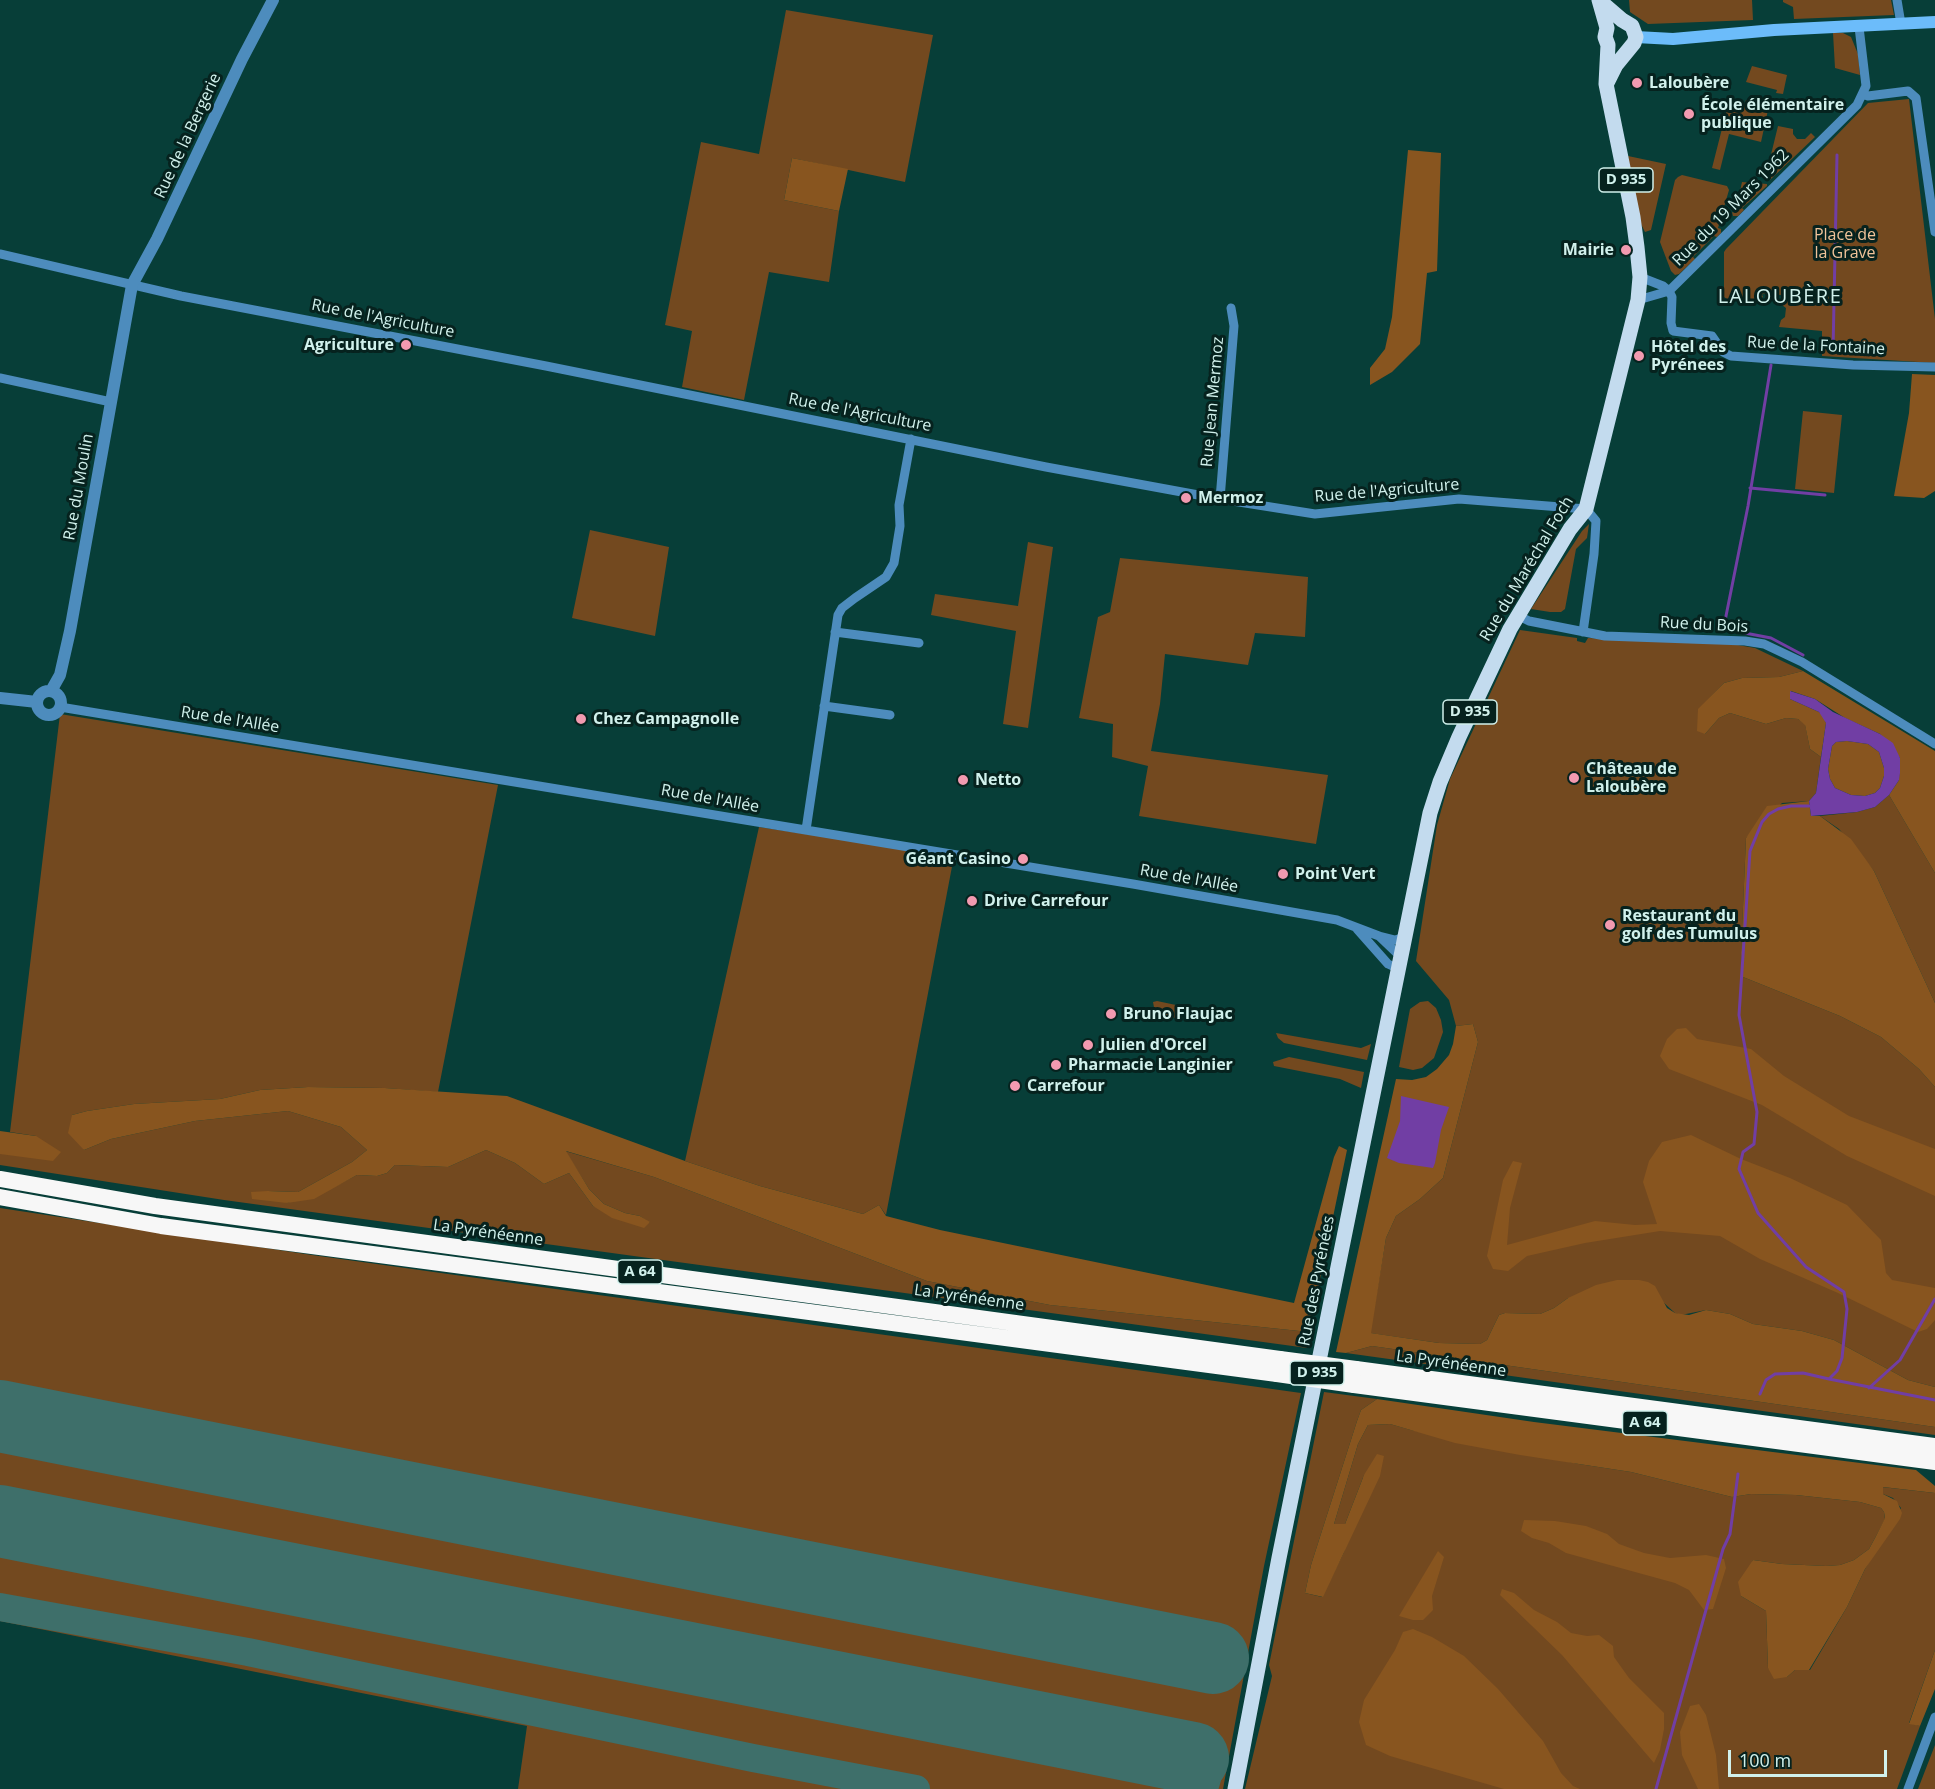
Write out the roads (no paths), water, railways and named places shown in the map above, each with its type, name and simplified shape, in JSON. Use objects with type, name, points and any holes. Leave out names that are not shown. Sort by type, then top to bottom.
[{"type":"highway","name":"La Pyrénéenne","points":[[0,1179],[155,1206],[1279,1367]]},
{"type":"highway","name":"La Pyrénéenne","points":[[0,1197],[173,1227],[1355,1377],[1935,1446]]},
{"type":"highway","name":"La Pyrénéenne","points":[[1355,1377],[1935,1462]]},
{"type":"main road","name":"Rue du Maréchal Foch","points":[[1600,0],[1632,26],[1632,43]]},
{"type":"main road","name":"Rue du Maréchal Foch","points":[[1400,963],[1430,813],[1440,782],[1510,628],[1554,554],[1586,509],[1638,300],[1640,277],[1633,217],[1606,84],[1608,45],[1605,37],[1607,28],[1600,0]]},
{"type":"main road","points":[[1607,28],[1622,20]]},
{"type":"main road","points":[[1608,45],[1620,51],[1632,43],[1673,39],[1774,30],[1935,22]]},
{"type":"main road","points":[[1606,84],[1632,43]]},
{"type":"main road","name":"Rue des Pyrénées","points":[[1235,1789],[1279,1558],[1400,963]]},
{"type":"street","name":"Rue de la Bergerie","points":[[132,285],[158,239],[242,59],[273,0]]},
{"type":"street","points":[[1898,0],[1901,24]]},
{"type":"street","points":[[1859,27],[1866,86],[1863,94],[1868,96],[1908,91],[1916,98],[1935,232]]},
{"type":"street","name":"Rue du 19 Mars 1962","points":[[1638,300],[1669,291],[1857,105],[1863,94]]},
{"type":"street","name":"Rue de l'Agriculture","points":[[0,254],[132,285],[1220,499],[1316,514],[1459,499],[1586,509]]},
{"type":"street","points":[[1640,277],[1663,286],[1669,291]]},
{"type":"street","name":"Rue du Moulin","points":[[51,691],[64,662],[132,285]]},
{"type":"street","name":"Rue de la Fontaine","points":[[1669,291],[1672,297],[1673,331],[1713,336],[1723,352],[1731,356],[1853,365],[1935,367]]},
{"type":"street","name":"Rue Jean Mermoz","points":[[1220,499],[1234,326],[1231,308]]},
{"type":"street","points":[[0,378],[111,402]]},
{"type":"street","points":[[806,830],[838,615],[842,608],[886,577],[894,563],[900,526],[898,505],[910,439]]},
{"type":"street","points":[[1583,632],[1594,554],[1596,520],[1586,509]]},
{"type":"street","name":"Rue du Bois","points":[[1519,616],[1529,621],[1605,636],[1745,641],[1764,644],[1802,662],[1935,744]]},
{"type":"street","points":[[835,632],[920,643]]},
{"type":"street","points":[[51,691],[58,696],[60,707],[53,714],[45,714],[39,710],[37,702],[43,693],[51,691]]},
{"type":"street","points":[[0,698],[37,702]]},
{"type":"street","points":[[824,706],[890,716]]},
{"type":"street","name":"Rue de l'Allée","points":[[60,707],[1144,886],[1337,920],[1395,940],[1405,937]]},
{"type":"street","points":[[1353,926],[1388,964],[1400,963]]},
{"type":"street","name":"Rue de l'Allée","points":[[1379,936],[1400,963]]},
{"type":"street","points":[[1908,1789],[1935,1717]]},
{"type":"waterway","points":[[1833,351],[1837,155]]},
{"type":"waterway","points":[[1771,365],[1748,506],[1724,629],[1771,638],[1803,655]]},
{"type":"waterway","points":[[1750,488],[1825,495]]},
{"type":"waterway","points":[[1760,1394],[1766,1380],[1775,1374],[1803,1373],[1829,1379],[1837,1371],[1842,1358],[1847,1309],[1844,1292],[1806,1267],[1758,1213],[1739,1169],[1743,1152],[1754,1144],[1757,1112],[1739,1015],[1750,851],[1762,822],[1769,814],[1791,806],[1809,806]]},
{"type":"waterway","points":[[1869,1388],[1900,1360],[1935,1299]]},
{"type":"waterway","points":[[1829,1379],[1935,1400]]},
{"type":"waterway","points":[[1656,1789],[1723,1549],[1730,1534],[1738,1474]]},
{"type":"place","name":"Laloubère","points":[[1637,83]]},
{"type":"place","name":"École élémentaire publique","points":[[1689,114]]},
{"type":"place","name":"Mairie","points":[[1626,250]]},
{"type":"place","name":"Agriculture","points":[[406,345]]},
{"type":"place","name":"Hôtel des Pyrénees","points":[[1639,356]]},
{"type":"place","name":"Mermoz","points":[[1186,498]]},
{"type":"place","name":"Chez Campagnolle","points":[[581,719]]},
{"type":"place","name":"Château de Laloubère","points":[[1574,778]]},
{"type":"place","name":"Netto","points":[[963,780]]},
{"type":"place","name":"Géant Casino","points":[[1023,859]]},
{"type":"place","name":"Point Vert","points":[[1283,874]]},
{"type":"place","name":"Drive Carrefour","points":[[972,901]]},
{"type":"place","name":"Restaurant du golf des Tumulus","points":[[1610,925]]},
{"type":"place","name":"Bruno Flaujac","points":[[1111,1014]]},
{"type":"place","name":"Julien d'Orcel","points":[[1088,1045]]},
{"type":"place","name":"Pharmacie Langinier","points":[[1056,1065]]},
{"type":"place","name":"Carrefour","points":[[1015,1086]]},
{"type":"district","name":"LALOUBÈRE","points":[[1780,297]]},
{"type":"park label","name":"Place de la Grave","points":[[1845,244]]}]
